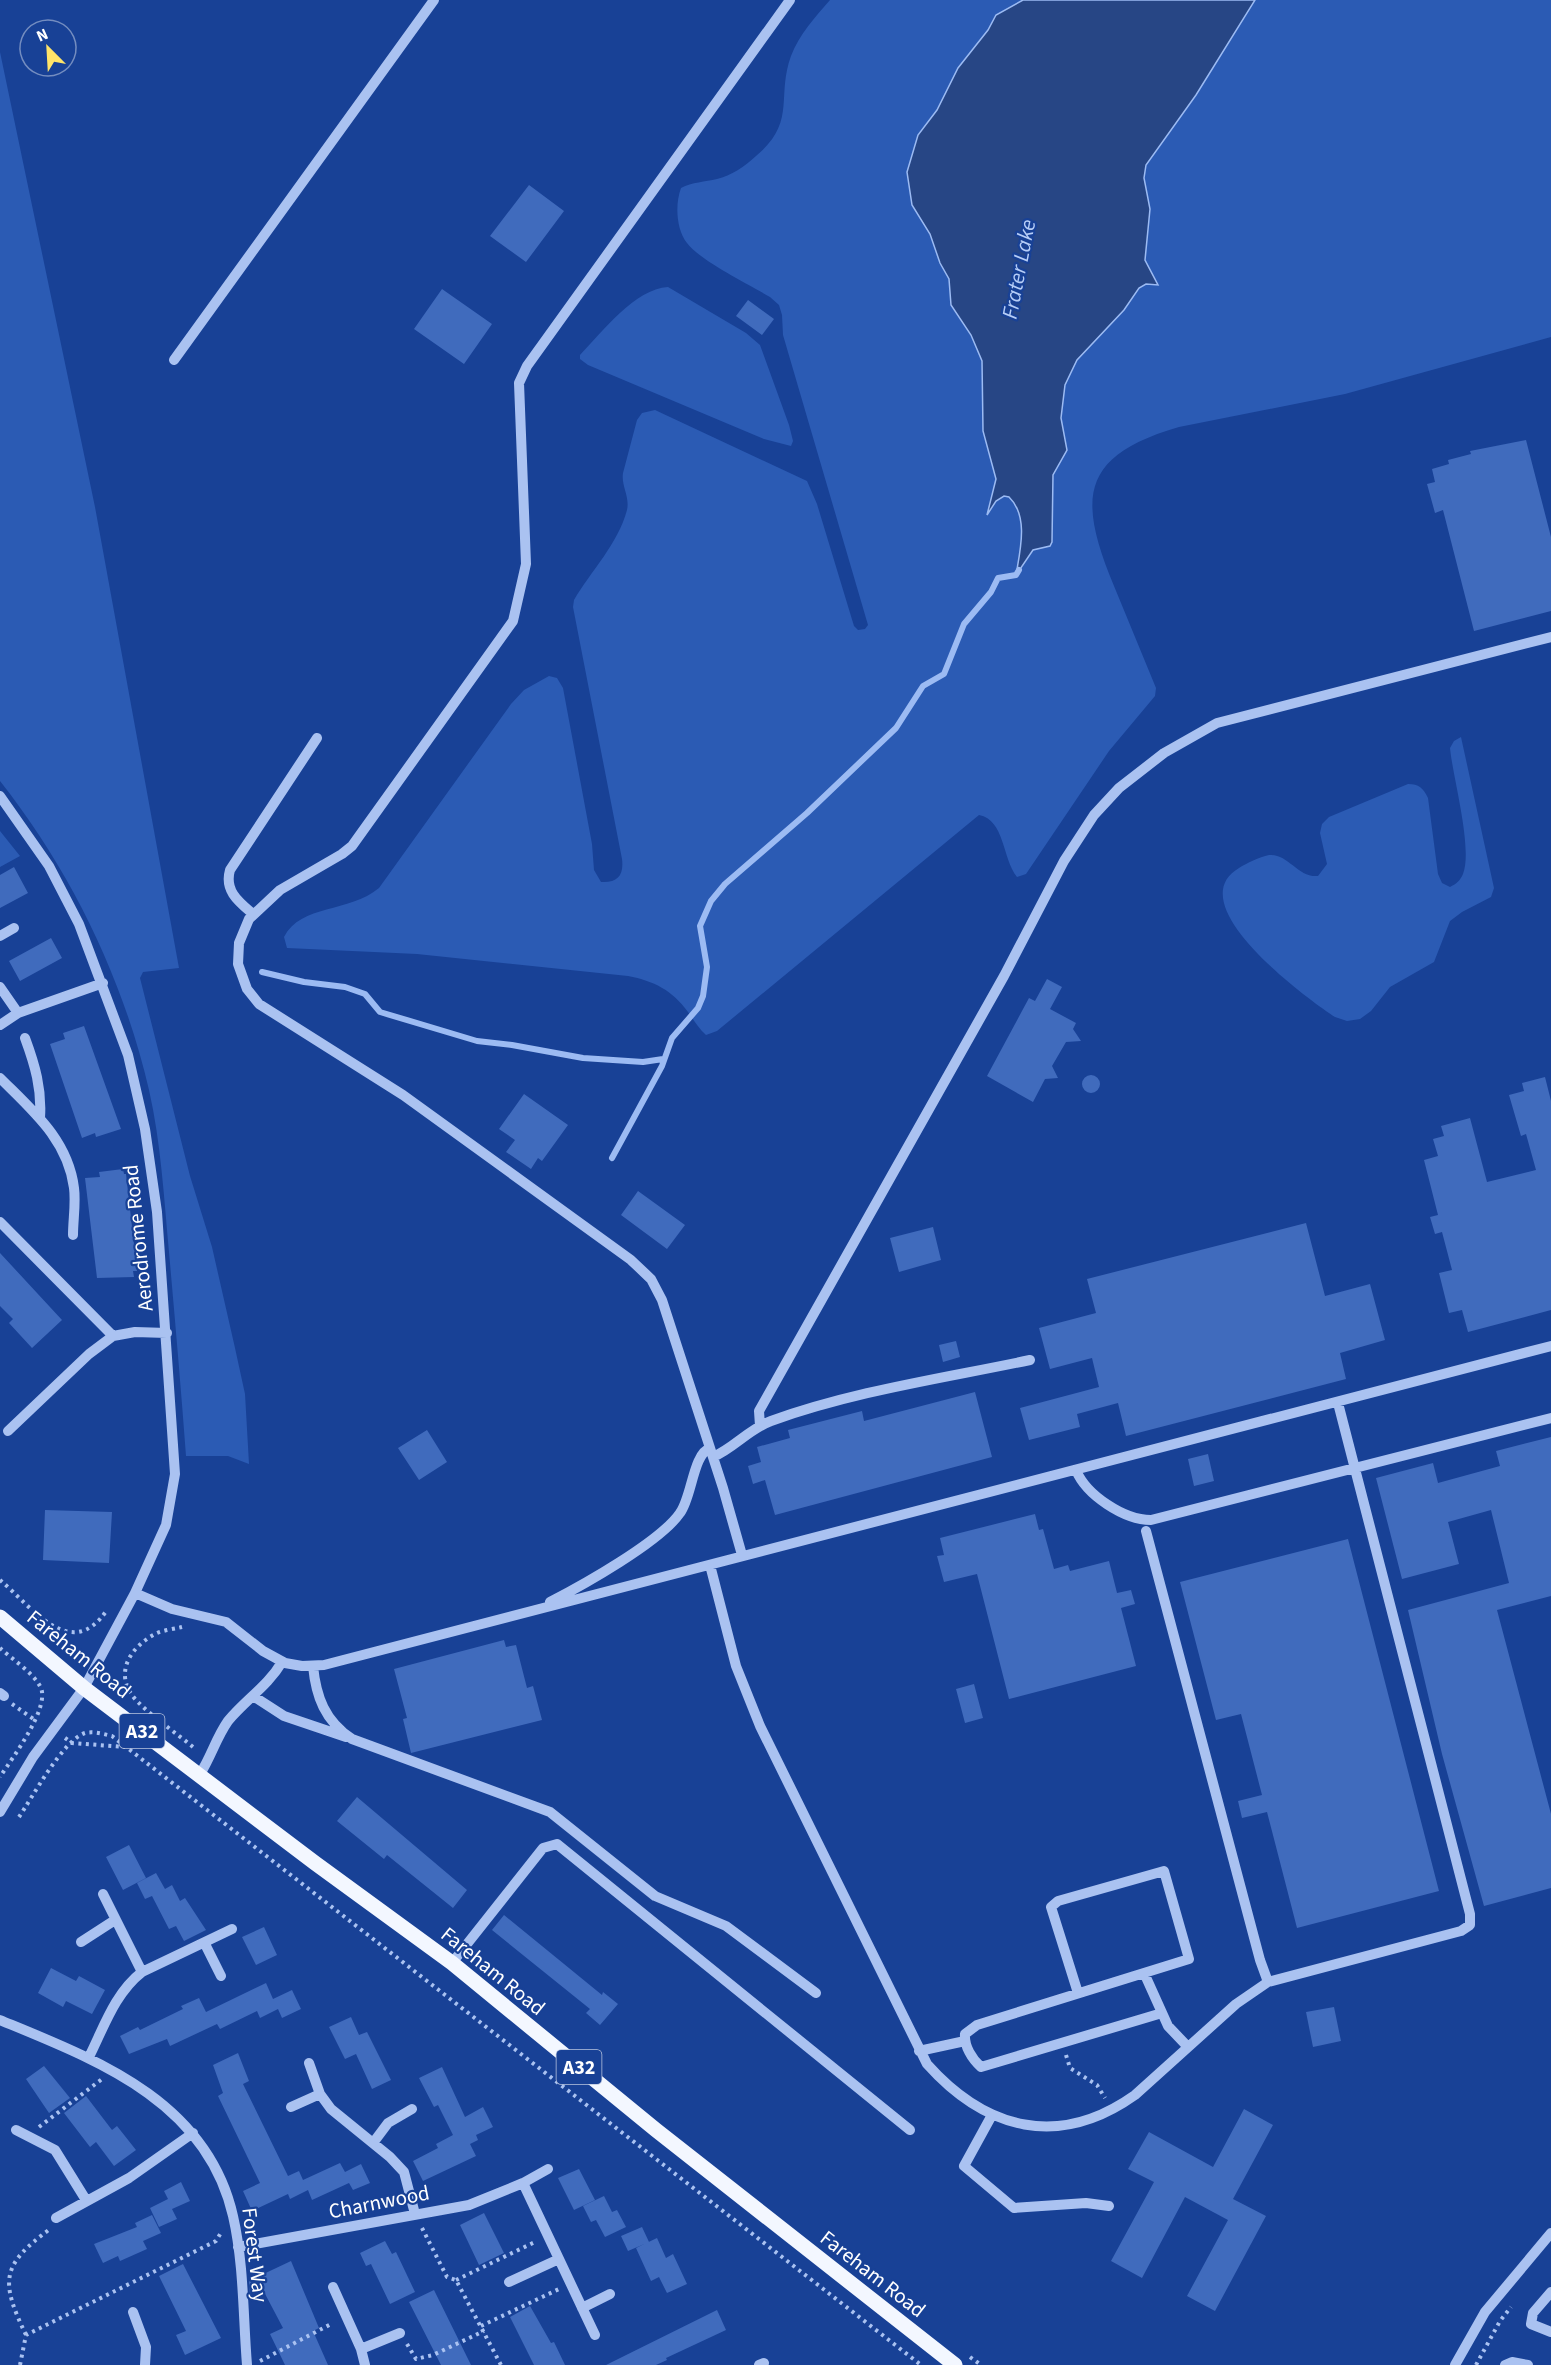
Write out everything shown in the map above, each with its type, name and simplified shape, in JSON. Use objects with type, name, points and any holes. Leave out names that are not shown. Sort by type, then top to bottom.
[{"type":"main road","name":"Fareham Road","points":[[0,1617],[84,1688],[315,1863],[452,1963],[656,2130],[955,2365]]},
{"type":"street","points":[[174,360],[434,0]]},
{"type":"street","points":[[742,1556],[662,1300],[646,1274],[620,1251],[403,1095],[255,999],[243,982],[237,958],[241,936],[253,914],[280,890],[352,846],[513,621],[526,564],[519,383],[527,366],[790,0]]},
{"type":"street","points":[[760,1426],[759,1411],[1004,976],[1064,861],[1094,815],[1119,788],[1164,753],[1217,723],[1551,637]]},
{"type":"street","points":[[253,914],[233,895],[228,880],[230,870],[317,738]]},
{"type":"street","name":"Aerodrome Road","points":[[0,796],[49,866],[79,924],[103,983],[128,1055],[145,1129],[157,1212],[174,1442],[174,1490],[164,1533],[84,1688],[3,1800],[0,1812]]},
{"type":"street","points":[[0,936],[15,928]]},
{"type":"street","points":[[0,1025],[18,1013],[103,983]]},
{"type":"street","points":[[0,987],[18,1013]]},
{"type":"street","points":[[25,1038],[37,1071],[42,1096],[40,1118]]},
{"type":"street","points":[[0,1078],[58,1139],[74,1189],[73,1235]]},
{"type":"street","points":[[0,1222],[113,1336]]},
{"type":"street","points":[[8,1431],[101,1344],[113,1336],[135,1332],[167,1333]]},
{"type":"street","points":[[135,1593],[168,1607],[229,1624],[255,1645],[282,1662],[313,1666],[531,1612],[1551,1346]]},
{"type":"street","points":[[531,1612],[579,1586],[665,1530],[683,1509],[701,1454],[711,1452],[760,1426],[849,1399],[1030,1360]]},
{"type":"street","points":[[710,1565],[736,1666],[754,1711],[919,2051],[948,2087],[970,2104],[992,2115],[1022,2124],[1044,2126],[1087,2120],[1112,2110],[1135,2095],[1242,1998],[1268,1982],[1461,1930],[1470,1925],[1472,1920],[1338,1403]]},
{"type":"street","points":[[1076,1470],[1081,1481],[1113,1508],[1131,1519],[1145,1520],[1169,1517],[1551,1418]]},
{"type":"street","points":[[1146,1531],[1260,1960],[1268,1982]]},
{"type":"street","points":[[200,1774],[211,1757],[216,1740],[229,1721],[282,1662]]},
{"type":"street","points":[[313,1666],[321,1706],[332,1721],[352,1739]]},
{"type":"street","points":[[253,1696],[288,1718],[352,1739],[550,1812],[655,1896],[726,1926],[816,1993]]},
{"type":"street","points":[[452,1963],[543,1848],[557,1844],[910,2130]]},
{"type":"street","points":[[1078,1993],[1051,1907],[1058,1901],[1164,1871],[1189,1959],[1145,1975],[1078,1993],[977,2025],[966,2034],[965,2041],[970,2055],[981,2067],[1162,2013]]},
{"type":"street","points":[[103,1894],[142,1972]]},
{"type":"street","points":[[81,1942],[115,1920]]},
{"type":"street","points":[[89,2057],[121,1991],[142,1972],[205,1944],[232,1929]]},
{"type":"street","points":[[205,1944],[221,1976]]},
{"type":"street","points":[[1145,1975],[1168,2026],[1188,2047]]},
{"type":"street","name":"Forest Way","points":[[0,2020],[115,2070],[163,2104],[193,2133],[221,2177],[233,2215],[238,2247],[247,2365]]},
{"type":"street","points":[[919,2051],[965,2041]]},
{"type":"street","points":[[309,2063],[320,2094],[331,2109],[404,2172],[415,2214]]},
{"type":"street","points":[[291,2107],[320,2094]]},
{"type":"street","points":[[373,2143],[388,2123],[412,2109]]},
{"type":"street","points":[[992,2115],[964,2166],[1014,2208],[1086,2203],[1109,2206]]},
{"type":"street","points":[[16,2130],[55,2150],[86,2200]]},
{"type":"street","points":[[56,2218],[129,2178],[193,2133]]},
{"type":"street","name":"Charnwood","points":[[238,2247],[469,2205],[523,2183],[548,2169]]},
{"type":"street","points":[[523,2183],[595,2335]]},
{"type":"street","points":[[1455,2365],[1485,2312],[1551,2232]]},
{"type":"street","points":[[509,2282],[559,2259]]},
{"type":"street","points":[[333,2288],[361,2349],[365,2365]]},
{"type":"street","points":[[1551,2292],[1533,2313],[1531,2324],[1551,2332]]},
{"type":"street","points":[[582,2308],[610,2294]]},
{"type":"street","points":[[133,2312],[146,2347],[145,2365]]},
{"type":"street","points":[[361,2349],[400,2333]]},
{"type":"street","points":[[1505,2365],[1512,2362],[1528,2365]]},
{"type":"path","points":[[0,1580],[57,1630],[75,1634],[86,1631]]},
{"type":"path","points":[[129,1655],[156,1633],[186,1626],[200,1616]]},
{"type":"path","points":[[0,1648],[41,1688],[44,1701],[0,1777]]},
{"type":"path","points":[[2,1695],[35,1720]]},
{"type":"path","points":[[19,1817],[52,1765],[82,1734],[92,1732],[112,1736],[921,2365]]},
{"type":"path","points":[[72,1743],[126,1747]]},
{"type":"path","points":[[1062,2043],[1070,2068],[1097,2085],[1112,2110]]},
{"type":"path","points":[[28,2135],[115,2070]]},
{"type":"path","points":[[415,2214],[447,2277],[456,2280],[501,2365]]},
{"type":"path","points":[[26,2335],[216,2241],[233,2215]]},
{"type":"path","points":[[20,2365],[26,2335],[12,2310],[7,2273],[21,2250],[51,2229],[56,2218]]},
{"type":"path","points":[[456,2280],[548,2236]]},
{"type":"path","points":[[481,2326],[571,2283]]},
{"type":"path","points":[[255,2365],[267,2355],[347,2317]]},
{"type":"path","points":[[1476,2365],[1500,2321]]},
{"type":"path","points":[[400,2333],[416,2359],[433,2355],[484,2331]]},
{"type":"shaded area","points":[[830,0],[1153,0],[1046,440],[1168,0],[1551,0],[1551,337],[1345,394],[1179,427],[1146,439],[1122,452],[1105,467],[1096,485],[1092,505],[1095,529],[1102,555],[1156,688],[1155,696],[1109,751],[1026,874],[1017,877],[994,824],[979,815],[717,1031],[706,1035],[682,1004],[669,992],[654,984],[628,976],[417,954],[287,948],[284,937],[292,926],[302,919],[354,902],[379,888],[511,704],[524,690],[549,676],[557,678],[563,688],[592,844],[594,870],[601,882],[612,881],[621,874],[622,859],[573,607],[574,600],[611,546],[623,522],[628,505],[623,473],[637,420],[642,413],[655,410],[807,481],[817,504],[854,626],[858,630],[865,629],[868,625],[783,335],[779,305],[770,297],[693,250],[683,237],[678,216],[681,188],[733,173],[769,144],[781,120],[787,71],[794,48]]},
{"type":"shaded area","points":[[0,52],[95,507],[179,968],[143,972],[140,978],[190,1176],[212,1247],[235,1348],[245,1394],[249,1464],[228,1456],[186,1456],[164,1191],[153,1110],[138,1048],[125,1007],[91,927],[50,852],[0,781]]},
{"type":"shaded area","points":[[668,287],[746,333],[760,345],[789,425],[793,441],[791,446],[764,439],[588,365],[580,359],[580,355],[632,303],[644,295]]},
{"type":"shaded area","points":[[1461,737],[1494,888],[1491,897],[1450,921],[1434,962],[1390,987],[1371,1011],[1360,1019],[1347,1021],[1335,1017],[1299,991],[1253,949],[1235,926],[1224,904],[1224,884],[1239,868],[1269,855],[1282,858],[1311,876],[1318,876],[1327,864],[1320,833],[1322,824],[1329,817],[1408,784],[1420,787],[1428,798],[1438,874],[1442,883],[1450,887],[1454,885],[1463,874],[1466,848],[1450,748],[1454,741]]},
{"type":"shaded area","points":[[0,831],[20,856],[0,867]]},
{"type":"water","name":"Frater Lake","points":[[1023,0],[1255,0],[1196,95],[1146,165],[1144,178],[1150,209],[1145,260],[1158,285],[1146,284],[1139,288],[1124,310],[1077,360],[1065,385],[1061,418],[1067,450],[1053,475],[1052,542],[1050,546],[1033,550],[1016,575],[1022,534],[1015,505],[1009,497],[1004,496],[996,501],[987,515],[996,479],[983,431],[982,361],[971,335],[951,305],[949,279],[940,263],[930,234],[912,205],[907,172],[918,135],[937,110],[958,68],[988,30],[996,15]]},
{"type":"building","points":[[529,185],[564,211],[526,262],[490,236]]},
{"type":"building","points":[[442,289],[492,324],[464,364],[414,329]]},
{"type":"building","points":[[748,300],[774,319],[762,335],[736,316]]},
{"type":"building","points":[[1526,440],[1551,537],[1551,611],[1474,631],[1443,510],[1435,513],[1427,484],[1435,482],[1432,469],[1449,464],[1448,460],[1471,454],[1470,451]]},
{"type":"building","points":[[14,867],[28,893],[0,908],[0,875]]},
{"type":"building","points":[[51,938],[62,958],[20,981],[9,961]]},
{"type":"building","points":[[1047,979],[1062,987],[1050,1009],[1076,1023],[1073,1029],[1081,1041],[1066,1042],[1052,1066],[1058,1078],[1045,1079],[1033,1102],[987,1076],[1029,998],[1035,1001]]},
{"type":"building","points":[[84,1026],[121,1129],[96,1137],[95,1133],[82,1138],[50,1044],[65,1039],[63,1033]]},
{"type":"building","points":[[1091,1075],[1097,1078],[1100,1084],[1097,1090],[1091,1093],[1085,1090],[1082,1084],[1085,1078]]},
{"type":"building","points":[[1545,1077],[1551,1101],[1551,1310],[1468,1332],[1462,1310],[1449,1313],[1439,1273],[1452,1270],[1442,1232],[1435,1234],[1430,1217],[1438,1215],[1424,1160],[1438,1156],[1433,1139],[1444,1136],[1441,1126],[1470,1118],[1487,1182],[1536,1170],[1526,1134],[1521,1136],[1509,1095],[1524,1091],[1522,1083]]},
{"type":"building","points":[[524,1094],[568,1125],[542,1161],[538,1158],[531,1169],[506,1152],[515,1140],[499,1129]]},
{"type":"building","points":[[123,1169],[126,1174],[137,1271],[133,1271],[134,1277],[97,1278],[85,1178],[100,1177],[99,1172]]},
{"type":"building","points":[[638,1191],[685,1225],[667,1249],[621,1215]]},
{"type":"building","points":[[1306,1223],[1325,1296],[1370,1284],[1385,1340],[1340,1353],[1346,1379],[1126,1436],[1118,1403],[1077,1414],[1080,1427],[1029,1440],[1020,1408],[1099,1387],[1092,1358],[1050,1369],[1039,1328],[1096,1313],[1087,1279]]},
{"type":"building","points":[[933,1227],[941,1260],[899,1272],[890,1238]]},
{"type":"building","points":[[0,1253],[62,1320],[32,1348],[9,1323],[13,1319],[0,1306]]},
{"type":"building","points":[[956,1341],[960,1357],[943,1362],[939,1345]]},
{"type":"building","points":[[975,1392],[992,1457],[775,1515],[765,1480],[753,1484],[748,1466],[761,1462],[757,1447],[790,1438],[788,1430],[862,1411],[864,1421]]},
{"type":"building","points":[[427,1430],[447,1462],[419,1480],[398,1448]]},
{"type":"building","points":[[1551,1437],[1551,1596],[1497,1610],[1551,1814],[1551,1888],[1484,1906],[1442,1754],[1408,1610],[1509,1583],[1491,1510],[1448,1522],[1459,1564],[1402,1579],[1376,1478],[1433,1463],[1438,1483],[1500,1466],[1496,1451]]},
{"type":"building","points":[[1208,1454],[1214,1481],[1194,1486],[1188,1459]]},
{"type":"building","points":[[45,1510],[112,1512],[109,1563],[43,1560]]},
{"type":"building","points":[[1035,1514],[1039,1530],[1043,1529],[1054,1569],[1068,1565],[1070,1571],[1109,1561],[1117,1593],[1131,1590],[1135,1604],[1121,1608],[1136,1666],[1009,1699],[977,1574],[944,1582],[937,1556],[944,1555],[940,1538]]},
{"type":"building","points":[[1348,1539],[1439,1891],[1297,1928],[1267,1812],[1242,1818],[1238,1801],[1262,1795],[1241,1714],[1216,1720],[1180,1582]]},
{"type":"building","points":[[504,1640],[506,1647],[516,1645],[527,1688],[533,1686],[542,1720],[411,1753],[403,1719],[407,1718],[394,1669]]},
{"type":"building","points":[[974,1684],[983,1718],[965,1723],[956,1689]]},
{"type":"building","points":[[357,1797],[467,1890],[453,1908],[387,1855],[384,1859],[337,1821]]},
{"type":"building","points":[[129,1845],[146,1878],[123,1890],[106,1857]]},
{"type":"building","points":[[156,1873],[165,1889],[172,1885],[180,1901],[185,1898],[206,1930],[184,1941],[176,1926],[169,1929],[152,1896],[145,1899],[137,1883]]},
{"type":"building","points":[[504,1915],[602,1995],[603,1992],[618,2004],[600,2025],[586,2013],[590,2009],[492,1930]]},
{"type":"building","points":[[264,1927],[277,1955],[256,1965],[242,1937]]},
{"type":"building","points":[[51,1968],[76,1981],[79,1976],[105,1990],[92,2014],[66,2001],[63,2007],[38,1993]]},
{"type":"building","points":[[266,1983],[273,1999],[292,1990],[301,2009],[282,2018],[278,2009],[260,2018],[257,2011],[220,2029],[217,2024],[170,2046],[167,2039],[129,2054],[120,2036],[138,2027],[140,2030],[183,2009],[181,2006],[199,1998],[206,2012]]},
{"type":"building","points":[[1334,2007],[1341,2041],[1313,2047],[1306,2012]]},
{"type":"building","points":[[351,2017],[359,2035],[367,2032],[391,2080],[372,2089],[356,2054],[345,2059],[329,2027]]},
{"type":"building","points":[[238,2053],[249,2081],[243,2084],[288,2176],[299,2171],[303,2180],[340,2163],[345,2172],[361,2164],[370,2183],[353,2190],[349,2183],[312,2200],[308,2190],[290,2199],[288,2194],[252,2211],[243,2191],[260,2183],[218,2096],[223,2093],[213,2065]]},
{"type":"building","points":[[44,2066],[70,2098],[49,2113],[26,2079]]},
{"type":"building","points":[[442,2067],[465,2117],[483,2107],[493,2127],[476,2135],[478,2140],[470,2144],[476,2156],[423,2181],[413,2161],[438,2148],[436,2144],[453,2135],[438,2105],[434,2107],[419,2078]]},
{"type":"building","points":[[86,2096],[112,2130],[117,2126],[136,2150],[114,2166],[96,2142],[90,2147],[64,2113]]},
{"type":"building","points":[[1244,2109],[1273,2125],[1233,2199],[1266,2216],[1215,2311],[1187,2296],[1228,2220],[1185,2197],[1142,2278],[1111,2261],[1154,2182],[1128,2169],[1149,2132],[1213,2167]]},
{"type":"building","points":[[579,2169],[595,2200],[574,2210],[558,2178]]},
{"type":"building","points":[[181,2182],[190,2201],[172,2209],[177,2219],[159,2227],[150,2208],[168,2199],[164,2191]]},
{"type":"building","points":[[604,2196],[612,2212],[617,2210],[626,2227],[605,2237],[596,2220],[591,2222],[583,2206]]},
{"type":"building","points":[[484,2213],[504,2253],[479,2265],[460,2225]]},
{"type":"building","points":[[152,2215],[161,2233],[143,2241],[147,2249],[120,2261],[118,2256],[103,2263],[94,2244],[137,2227],[135,2223]]},
{"type":"building","points":[[642,2227],[649,2242],[628,2251],[621,2236]]},
{"type":"building","points":[[657,2238],[666,2258],[673,2254],[687,2284],[667,2293],[659,2277],[651,2281],[636,2248]]},
{"type":"building","points":[[385,2241],[392,2254],[396,2252],[415,2292],[390,2304],[371,2264],[366,2266],[360,2253]]},
{"type":"building","points":[[291,2261],[319,2328],[313,2331],[328,2365],[285,2365],[270,2334],[283,2328],[263,2290],[250,2295],[249,2281]]},
{"type":"building","points":[[183,2264],[221,2338],[185,2355],[176,2335],[186,2331],[159,2276]]},
{"type":"building","points":[[434,2290],[471,2365],[441,2365],[409,2302]]},
{"type":"building","points":[[530,2306],[551,2343],[554,2342],[565,2365],[534,2365],[510,2317]]},
{"type":"building","points":[[717,2310],[726,2330],[666,2358],[667,2360],[656,2365],[606,2365]]},
{"type":"waterway","points":[[612,1158],[662,1066],[672,1038],[698,1008],[703,996],[707,967],[700,926],[711,901],[725,884],[807,813],[896,728],[923,686],[944,674],[964,624],[991,592],[998,578],[1016,575],[1019,570]]},
{"type":"waterway","points":[[262,972],[304,982],[345,987],[365,994],[380,1012],[477,1041],[583,1058],[643,1062],[663,1059]]}]
